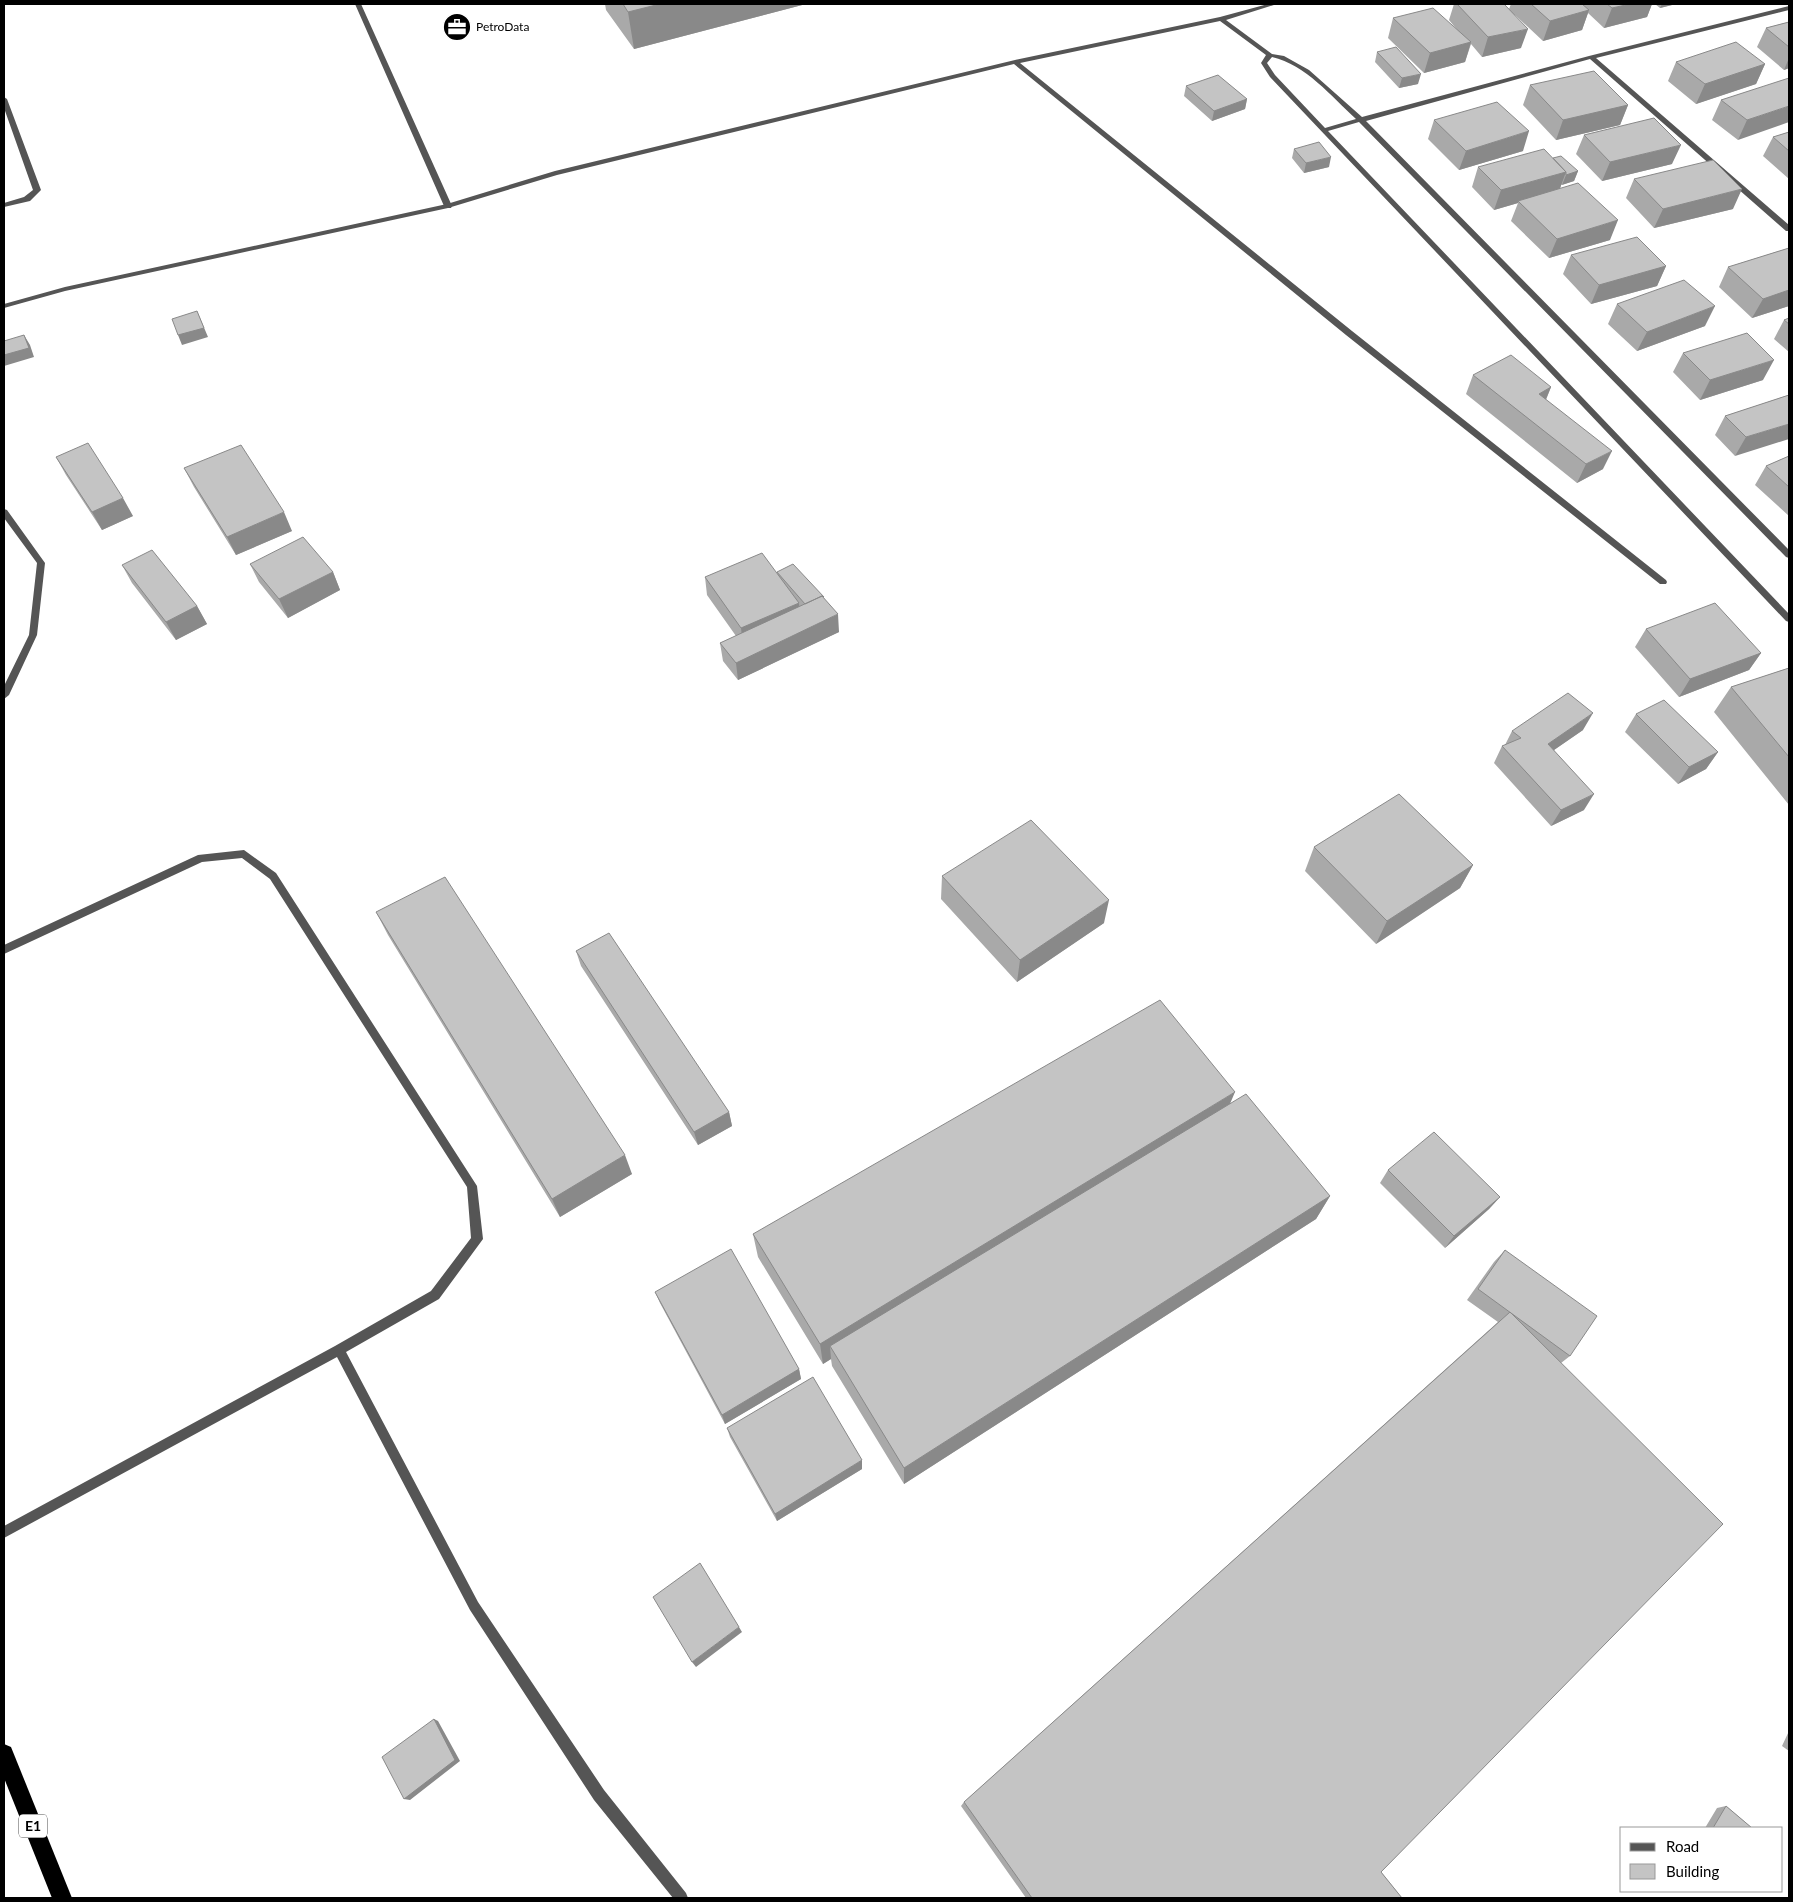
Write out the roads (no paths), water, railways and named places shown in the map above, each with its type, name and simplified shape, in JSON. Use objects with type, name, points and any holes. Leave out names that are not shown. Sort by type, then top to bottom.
[{"type":"highway","name":"E1","points":[[4,1754],[62,1898]]},
{"type":"street","points":[[358,4],[448,206]]},
{"type":"street","points":[[4,306],[64,289],[448,206],[555,173],[1015,62],[1221,19],[1274,4]]},
{"type":"street","points":[[1324,130],[1591,57],[1789,8]]},
{"type":"street","points":[[1221,19],[1270,55],[1282,56],[1299,64],[1360,119],[1789,555]]},
{"type":"street","points":[[1270,55],[1264,63],[1272,76],[1789,619]]},
{"type":"street","points":[[1591,57],[1789,228]]},
{"type":"street","points":[[1015,62],[1349,333],[1663,582]]},
{"type":"street","points":[[4,99],[37,190],[27,199],[4,205]]},
{"type":"street","points":[[4,512],[41,563],[34,635],[4,695]]},
{"type":"street","points":[[4,950],[201,858],[244,854],[273,876],[472,1186],[476,1239],[435,1295],[339,1350],[4,1532]]},
{"type":"street","points":[[339,1350],[474,1606],[599,1795],[681,1898]]},
{"type":"place","name":"PetroData","points":[[457,27]]}]
